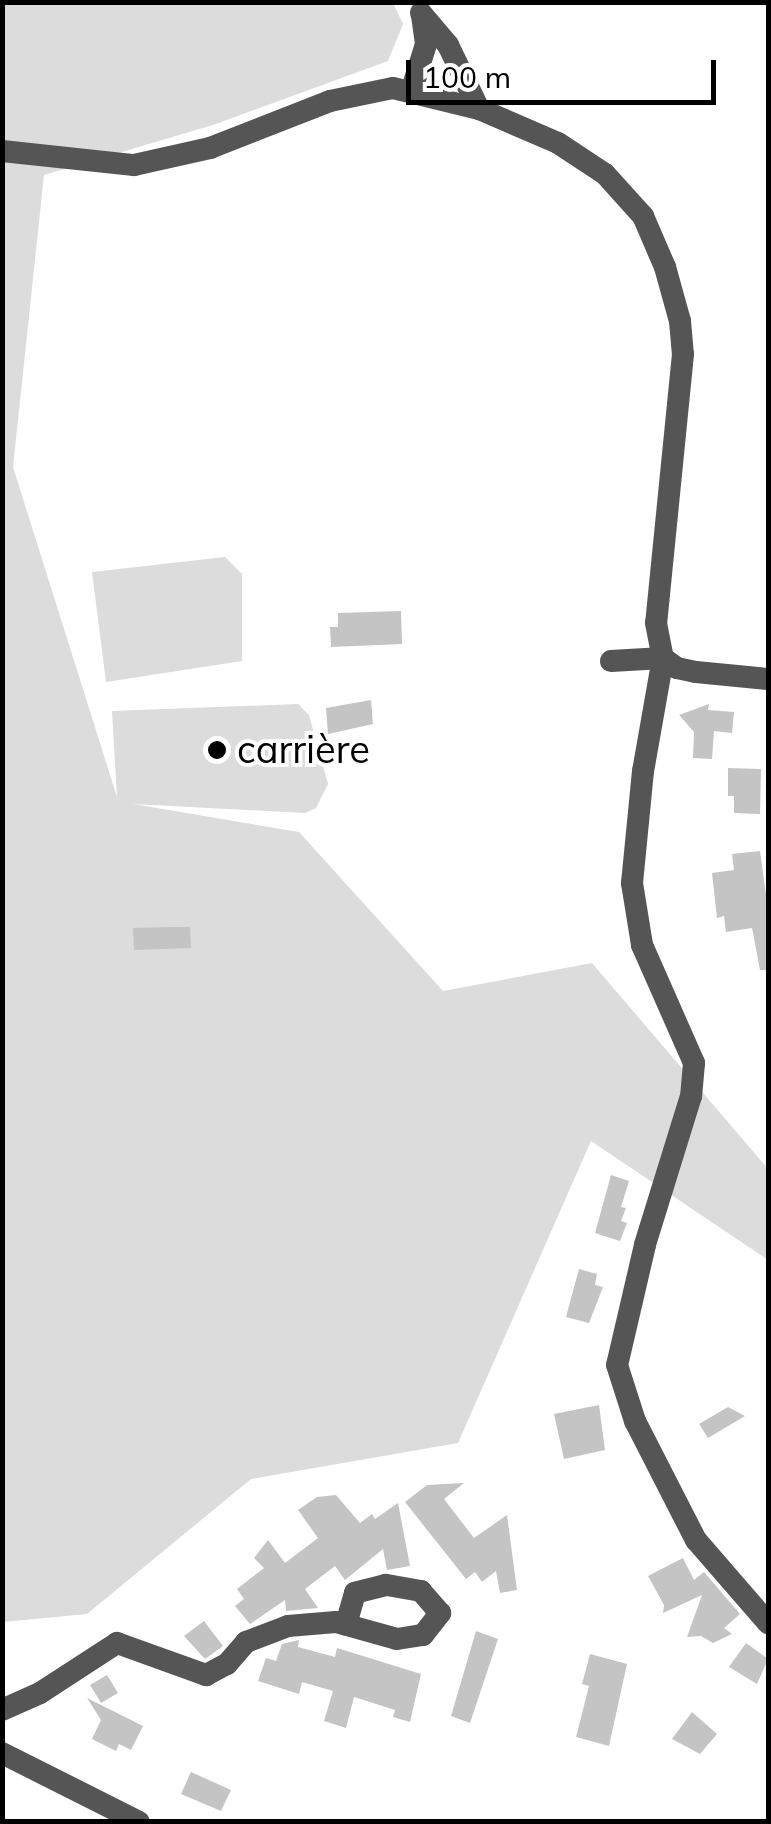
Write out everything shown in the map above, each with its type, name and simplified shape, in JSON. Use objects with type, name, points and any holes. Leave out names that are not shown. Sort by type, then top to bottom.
[{"type":"street","points":[[412,90],[426,44],[419,8]]},
{"type":"street","points":[[419,8],[448,45],[479,109]]},
{"type":"street","points":[[2,151],[134,166],[197,152],[330,101],[370,90],[412,90],[479,109],[558,143],[605,174],[643,216],[665,267],[683,354],[656,623],[663,658],[643,771],[632,883],[642,944],[694,1063],[691,1096],[645,1245],[617,1365],[635,1422],[696,1540],[768,1623]]},
{"type":"street","points":[[611,661],[663,658],[676,668],[768,679]]},
{"type":"street","points":[[2,1710],[40,1693],[117,1644],[206,1675],[227,1664],[246,1642],[288,1626],[346,1625]]},
{"type":"street","points":[[2,1753],[140,1822]]},
{"type":"shaded area","points":[[3,3],[393,3],[403,24],[388,61],[213,125],[44,175],[13,467],[117,797],[112,711],[298,704],[309,715],[328,784],[316,808],[305,813],[133,804],[299,832],[443,991],[592,963],[768,1169],[768,1260],[591,1141],[458,1443],[251,1479],[87,1614],[3,1622]]},
{"type":"shaded area","name":"carrière","points":[[225,557],[242,574],[242,661],[106,682],[92,572]]},
{"type":"building","points":[[401,611],[402,644],[331,647],[330,627],[338,627],[338,613]]},
{"type":"building","points":[[371,700],[373,724],[328,734],[326,708]]},
{"type":"building","points":[[709,704],[708,710],[734,712],[732,733],[714,731],[712,759],[693,758],[694,732],[679,715]]},
{"type":"building","points":[[728,768],[761,769],[760,814],[734,813],[734,796],[728,796]]},
{"type":"building","points":[[760,851],[768,910],[768,970],[760,970],[752,928],[726,932],[724,916],[717,918],[712,873],[734,870],[732,854]]},
{"type":"building","points":[[190,927],[191,948],[134,950],[133,928]]},
{"type":"building","points":[[611,1175],[629,1181],[621,1207],[626,1208],[621,1221],[627,1223],[620,1241],[595,1233]]},
{"type":"building","points":[[579,1269],[597,1274],[595,1285],[603,1287],[589,1323],[566,1317]]},
{"type":"building","points":[[599,1405],[605,1450],[564,1459],[554,1414]]},
{"type":"building","points":[[728,1407],[745,1416],[708,1438],[699,1424]]},
{"type":"building","points":[[464,1483],[444,1499],[474,1538],[507,1515],[517,1590],[500,1593],[496,1571],[482,1582],[475,1572],[466,1579],[405,1502],[427,1485]]},
{"type":"building","points":[[336,1495],[360,1523],[372,1514],[375,1519],[398,1503],[410,1566],[387,1570],[383,1549],[345,1580],[335,1566],[305,1589],[318,1608],[286,1611],[285,1600],[250,1624],[235,1606],[244,1599],[237,1589],[264,1568],[254,1558],[268,1540],[285,1563],[318,1538],[298,1510],[317,1497]]},
{"type":"building","points":[[683,1558],[694,1580],[704,1572],[740,1614],[724,1628],[732,1634],[713,1643],[701,1636],[687,1637],[702,1595],[663,1613],[664,1605],[648,1576]]},
{"type":"building","points":[[204,1621],[223,1646],[205,1659],[184,1636]]},
{"type":"building","points":[[476,1631],[498,1639],[470,1723],[451,1716]]},
{"type":"building","points":[[299,1640],[298,1647],[335,1657],[337,1648],[421,1674],[410,1722],[393,1717],[395,1710],[354,1697],[346,1728],[324,1721],[333,1691],[302,1682],[299,1694],[258,1681],[266,1658],[276,1661],[282,1644]]},
{"type":"building","points":[[746,1643],[768,1659],[757,1684],[729,1667]]},
{"type":"building","points":[[590,1654],[627,1664],[609,1746],[576,1737],[589,1686],[582,1684]]},
{"type":"building","points":[[107,1675],[118,1693],[101,1703],[90,1685]]},
{"type":"building","points":[[87,1698],[143,1726],[131,1750],[119,1744],[116,1751],[92,1739],[101,1720]]},
{"type":"building","points":[[692,1712],[717,1734],[700,1754],[672,1739]]},
{"type":"building","points":[[191,1772],[231,1790],[221,1811],[181,1794]]},
{"type":"place","name":"carrière","points":[[217,750]]}]
